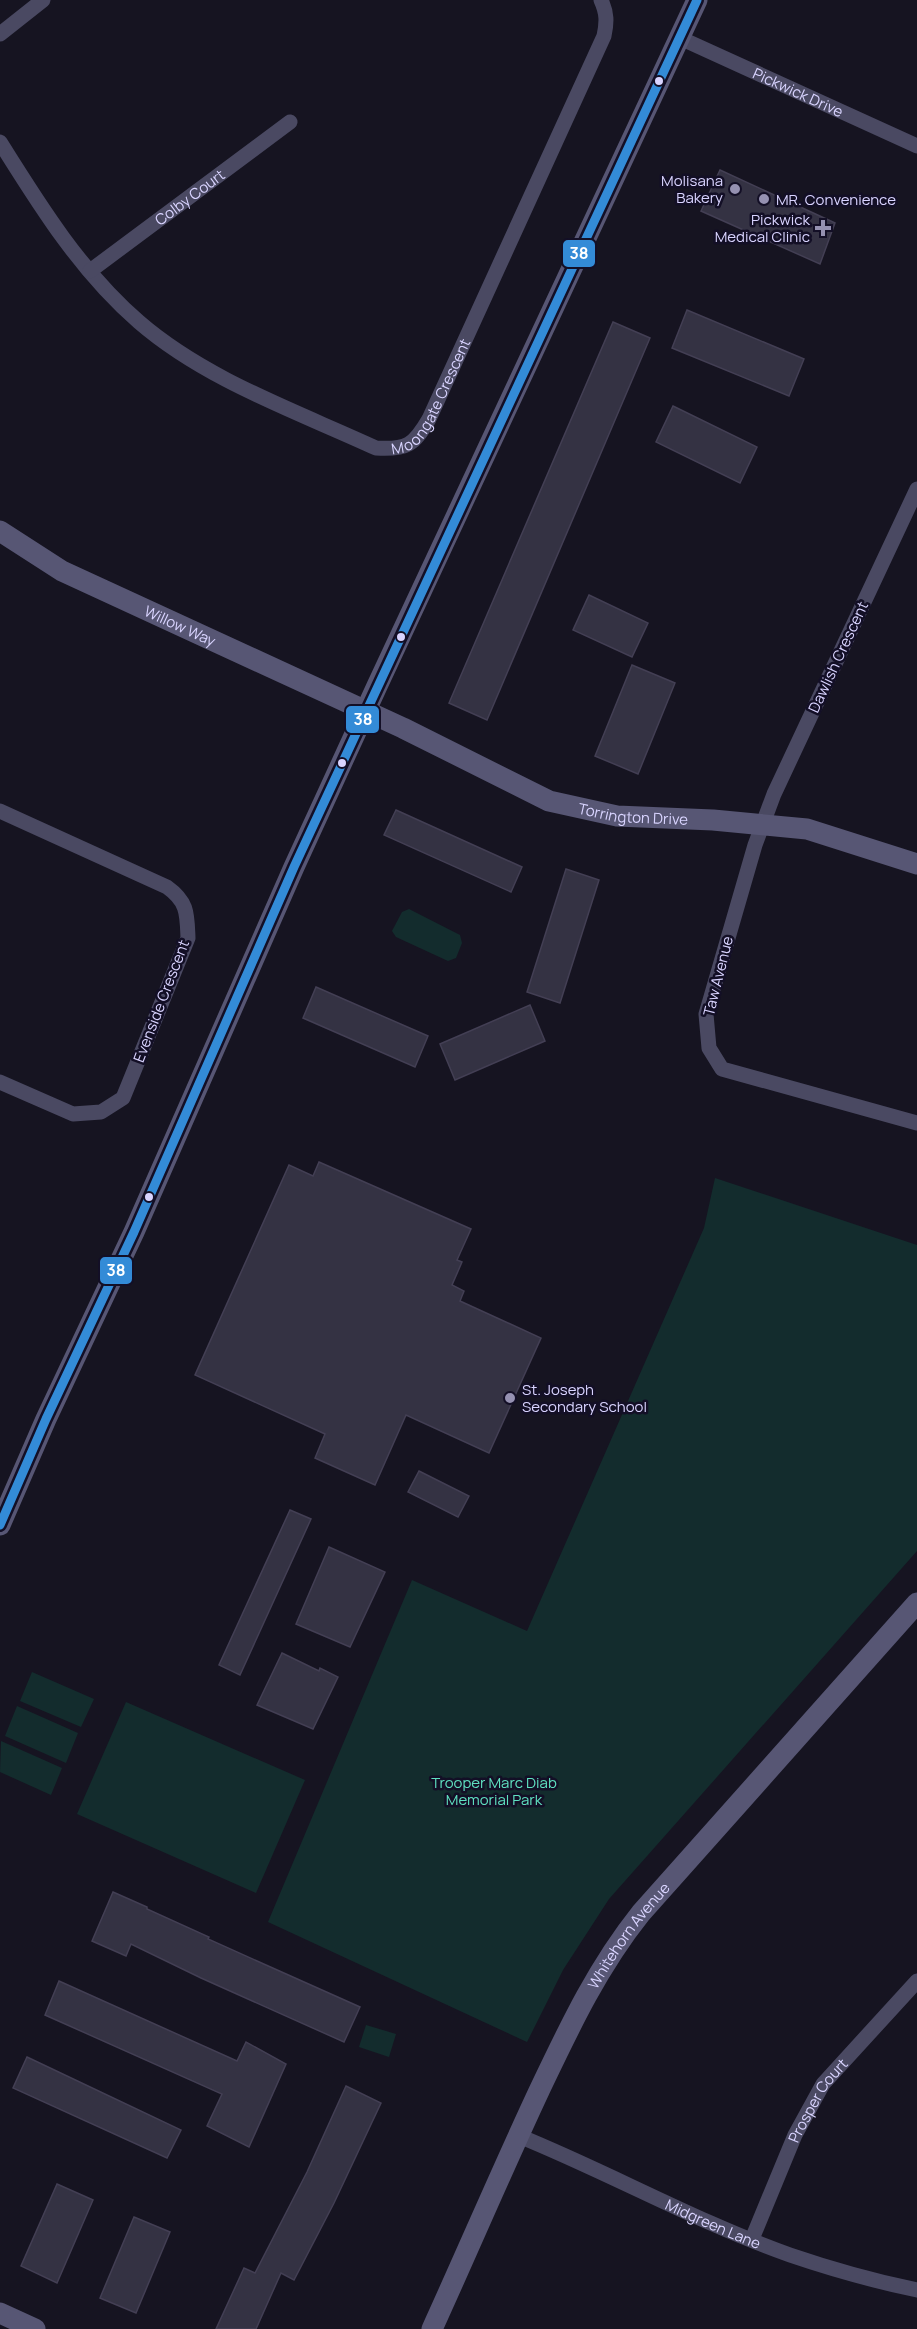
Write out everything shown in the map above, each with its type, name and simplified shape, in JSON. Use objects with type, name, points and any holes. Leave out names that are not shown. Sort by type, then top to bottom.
[{"type":"street","points":[[0,34],[43,0]]},
{"type":"street","name":"Moongate Crescent","points":[[0,142],[48,219],[90,272],[139,322],[216,373],[375,448],[393,449],[407,446],[418,438],[429,419],[604,36],[607,23],[601,0]]},
{"type":"street","points":[[0,1525],[365,711],[697,0]]},
{"type":"street","name":"Pickwick Drive","points":[[680,38],[917,146]]},
{"type":"street","name":"Colby Court","points":[[90,272],[290,122]]},
{"type":"street","name":"Dawlish Crescent","points":[[762,826],[774,794],[917,489]]},
{"type":"street","name":"Willow Way","points":[[0,531],[62,571],[365,711]]},
{"type":"street","name":"Torrington Drive","points":[[365,711],[549,801],[617,816],[713,820],[807,829],[917,864]]},
{"type":"street","name":"Evenside Crescent","points":[[0,811],[167,887],[178,895],[187,911],[188,938],[123,1098],[101,1112],[73,1114],[0,1082]]},
{"type":"street","name":"Taw Avenue","points":[[762,826],[706,1014],[709,1048],[722,1069],[917,1123]]},
{"type":"street","name":"Whitehorn Avenue","points":[[432,2329],[582,2002],[617,1942],[917,1603]]},
{"type":"street","name":"Prosper Court","points":[[752,2240],[795,2135],[823,2084],[917,1981]]},
{"type":"street","name":"Midgreen Lane","points":[[519,2136],[790,2255],[879,2282],[917,2290]]},
{"type":"street","points":[[0,2313],[35,2329]]},
{"type":"green space","points":[[409,909],[460,935],[462,943],[456,958],[448,961],[396,937],[392,931],[402,912]]},
{"type":"green space","name":"Trooper Marc Diab Memorial Park","points":[[715,1178],[917,1245],[917,1551],[609,1899],[563,1970],[527,2042],[268,1922],[412,1580],[527,1631],[704,1228]]},
{"type":"green space","points":[[32,1672],[94,1699],[81,1727],[20,1701]]},
{"type":"green space","points":[[126,1702],[305,1780],[256,1893],[77,1814]]},
{"type":"green space","points":[[17,1706],[78,1733],[66,1763],[5,1736]]},
{"type":"green space","points":[[1,1741],[62,1768],[51,1795],[0,1772]]},
{"type":"green space","points":[[366,2025],[396,2034],[389,2057],[359,2047]]},
{"type":"building","points":[[720,170],[835,223],[820,264],[701,211]]},
{"type":"building","points":[[687,310],[804,359],[789,396],[672,348]]},
{"type":"building","points":[[613,322],[650,338],[487,720],[449,703]]},
{"type":"building","points":[[673,406],[757,447],[740,483],[656,442]]},
{"type":"building","points":[[589,595],[648,623],[632,657],[573,630]]},
{"type":"building","points":[[632,665],[675,683],[638,774],[595,756]]},
{"type":"building","points":[[396,810],[522,867],[511,892],[384,835]]},
{"type":"building","points":[[566,869],[599,880],[560,1003],[527,992]]},
{"type":"building","points":[[316,987],[428,1036],[415,1067],[303,1018]]},
{"type":"building","points":[[530,1005],[545,1041],[455,1080],[440,1044]]},
{"type":"building","points":[[319,1162],[471,1229],[457,1260],[462,1262],[452,1285],[464,1291],[460,1301],[541,1338],[489,1453],[406,1415],[375,1485],[315,1458],[325,1434],[195,1375],[289,1165],[313,1176]]},
{"type":"building","points":[[419,1471],[469,1496],[458,1517],[408,1492]]},
{"type":"building","points":[[290,1510],[311,1519],[240,1675],[219,1665]]},
{"type":"building","points":[[329,1547],[385,1572],[350,1647],[296,1624]]},
{"type":"building","points":[[282,1653],[319,1671],[320,1668],[338,1677],[313,1729],[257,1705]]},
{"type":"building","points":[[113,1892],[209,1937],[208,1939],[360,2007],[344,2042],[131,1944],[126,1956],[92,1941]]},
{"type":"building","points":[[59,1981],[237,2061],[246,2042],[286,2064],[249,2147],[207,2126],[222,2094],[45,2015]]},
{"type":"building","points":[[27,2057],[181,2130],[167,2158],[13,2088]]},
{"type":"building","points":[[346,2086],[381,2103],[334,2203],[294,2280],[281,2273],[256,2329],[216,2329],[244,2268],[255,2273],[307,2172]]},
{"type":"building","points":[[57,2184],[93,2200],[57,2283],[21,2266]]},
{"type":"building","points":[[134,2217],[170,2232],[136,2313],[100,2298]]},
{"type":"transit line","name":"38","points":[[0,1525],[46,1419],[134,1232],[294,867],[697,0]]},
{"type":"place","name":"Molisana Bakery","points":[[735,189]]},
{"type":"place","name":"MR. Convenience","points":[[764,199]]},
{"type":"place","name":"Pickwick Medical Clinic","points":[[823,228]]},
{"type":"place","name":"St. Joseph Secondary School","points":[[510,1398]]}]
